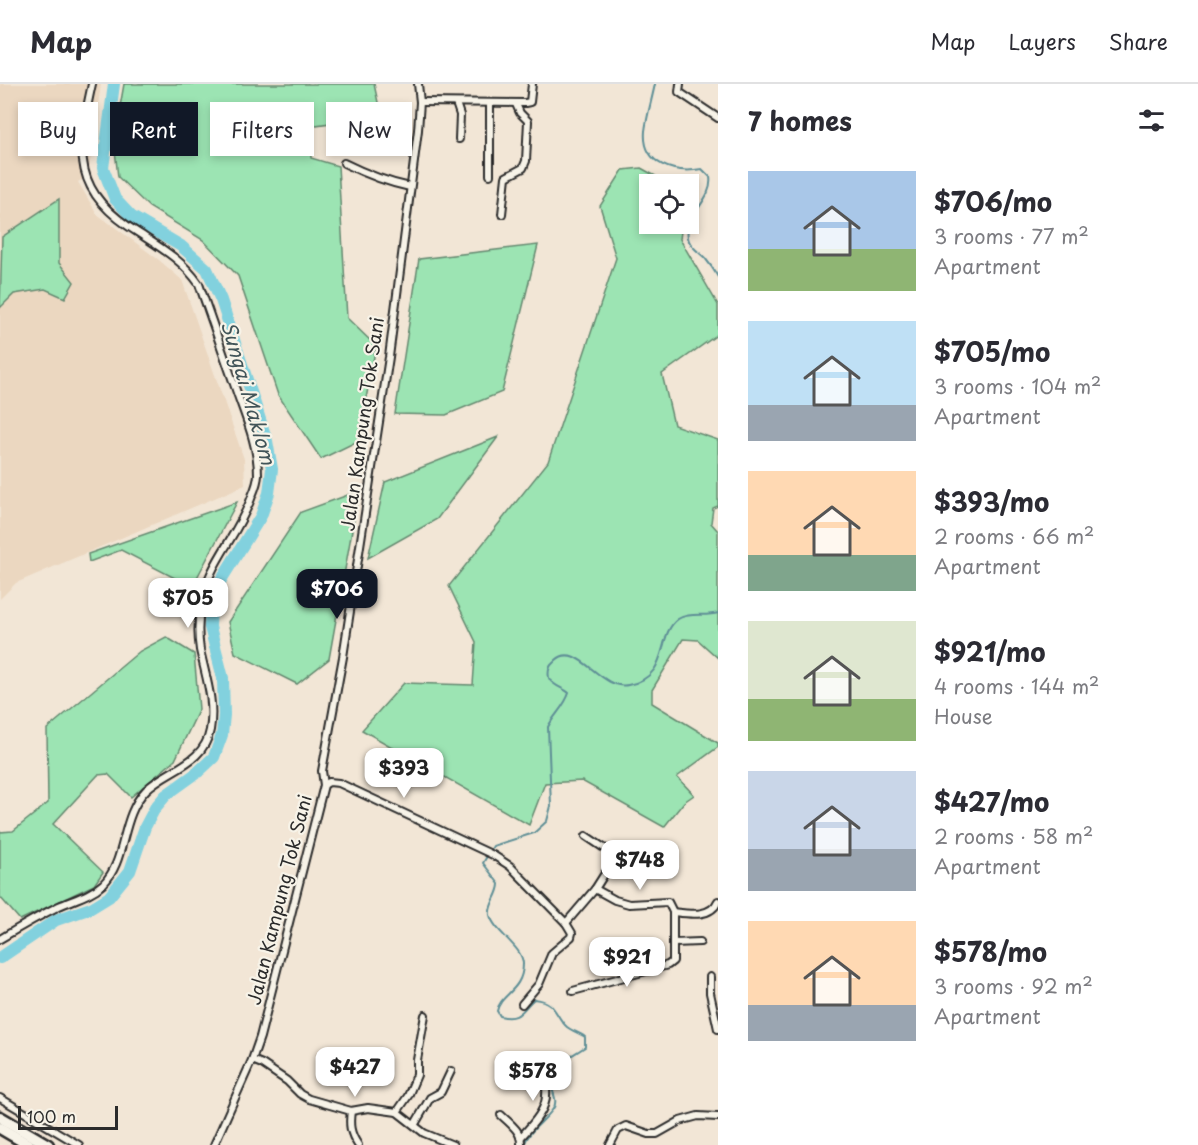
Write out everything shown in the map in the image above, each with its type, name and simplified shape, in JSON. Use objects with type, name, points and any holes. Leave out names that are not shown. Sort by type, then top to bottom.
[{"type":"highway","points":[[0,1117],[48,1145]]},
{"type":"highway","points":[[0,1128],[29,1145]]},
{"type":"street","points":[[0,939],[36,918],[94,892],[106,881],[115,867],[129,817],[137,802],[146,790],[201,753],[210,733],[213,706],[200,647],[202,595],[208,576],[236,531],[252,497],[258,476],[256,454],[247,421],[199,284],[188,268],[123,224],[102,205],[86,181],[82,157],[84,121],[92,84]]},
{"type":"street","name":"Jalan Kampung Tok Sani","points":[[214,1145],[252,1060],[293,914],[324,785],[322,771],[368,499],[389,357],[420,102],[418,84]]},
{"type":"street","points":[[420,102],[490,104],[530,102],[532,84]]},
{"type":"street","points":[[679,86],[684,96],[718,118]]},
{"type":"street","points":[[456,103],[460,115],[459,139]]},
{"type":"street","points":[[490,104],[490,175]]},
{"type":"street","points":[[502,214],[506,177],[523,168],[526,162],[528,121],[520,113],[516,104]]},
{"type":"street","points":[[344,163],[363,173],[410,187]]},
{"type":"street","points":[[324,785],[329,782],[339,783],[483,849],[510,866],[566,923],[572,933],[571,937],[552,953],[539,984],[522,1004]]},
{"type":"street","points":[[586,836],[616,856],[627,857],[666,870]]},
{"type":"street","points":[[566,923],[595,889],[616,856]]},
{"type":"street","points":[[573,991],[672,964],[673,912],[668,902],[629,904],[615,900],[595,889]]},
{"type":"street","points":[[673,912],[710,912],[715,909],[718,901]]},
{"type":"street","points":[[673,943],[700,942]]},
{"type":"street","points":[[710,977],[710,993],[718,1029]]},
{"type":"street","points":[[397,1112],[408,1096],[417,1075],[417,1060],[425,1015]]},
{"type":"street","points":[[252,1060],[279,1076],[309,1099],[351,1111],[368,1108],[397,1112],[424,1133],[453,1145]]},
{"type":"street","points":[[521,1141],[543,1110],[548,1095],[542,1066]]},
{"type":"street","points":[[415,1124],[430,1098],[441,1092],[451,1071]]},
{"type":"street","points":[[0,1098],[79,1145]]},
{"type":"street","points":[[351,1111],[349,1125],[351,1134],[358,1145]]},
{"type":"street","points":[[501,1115],[516,1129],[521,1141]]},
{"type":"street","points":[[610,1145],[618,1130],[626,1126],[649,1134],[657,1134],[680,1121],[698,1116],[718,1117]]},
{"type":"shaded area","points":[[0,84],[101,84],[98,105],[98,102],[18,102],[18,156],[91,156],[88,176],[78,182],[97,214],[182,280],[244,459],[245,485],[16,583],[0,599]]},
{"type":"green space","points":[[124,84],[374,84],[378,102],[326,102],[326,124],[314,125],[314,102],[210,102],[210,156],[311,156],[311,158],[338,166],[347,318],[376,346],[358,441],[321,459],[278,395],[238,276],[203,240],[149,207],[118,177],[116,156],[198,156],[198,102],[121,102]]},
{"type":"green space","points":[[641,168],[652,174],[639,174],[639,234],[681,234],[680,239],[718,305],[718,334],[662,374],[674,425],[718,440],[718,506],[713,508],[711,523],[718,531],[718,658],[698,640],[683,639],[652,690],[652,703],[718,743],[718,747],[677,777],[694,795],[684,802],[664,827],[582,781],[545,783],[529,825],[362,730],[404,683],[473,685],[476,642],[449,586],[548,462],[616,258],[600,206],[623,170]]},
{"type":"green space","points":[[59,199],[59,263],[74,282],[65,298],[45,289],[14,294],[0,308],[2,237]]},
{"type":"green space","points":[[538,245],[502,392],[446,415],[395,414],[419,259]]},
{"type":"green space","points":[[498,437],[437,519],[368,558],[385,482]]},
{"type":"green space","points":[[359,491],[329,659],[297,684],[235,653],[228,622],[301,512]]},
{"type":"green space","points":[[237,502],[192,587],[121,550],[89,562],[88,554]]},
{"type":"green space","points":[[166,637],[194,654],[199,709],[175,760],[131,797],[108,774],[98,775],[53,824],[103,872],[94,885],[20,920],[0,897],[0,832],[13,831],[48,803],[47,729],[140,651]]},
{"type":"waterway","name":"Sungai Maklom","points":[[0,958],[56,920],[91,908],[109,897],[130,871],[145,827],[155,808],[166,795],[198,772],[214,757],[222,735],[224,715],[223,678],[210,627],[211,605],[216,588],[261,516],[269,493],[272,469],[267,441],[221,300],[207,269],[181,246],[132,217],[115,199],[103,168],[114,84]]},
{"type":"waterway","points":[[655,84],[646,125],[645,143],[649,152],[662,165],[681,170],[702,169],[710,177],[707,194],[693,217],[687,233],[690,243],[705,258],[718,277]]},
{"type":"waterway","points":[[524,1145],[529,1135],[549,1114],[555,1104],[551,1083],[553,1072],[564,1060],[585,1047],[585,1037],[567,1027],[551,1006],[542,1000],[534,999],[517,1016],[500,1016],[497,1011],[502,1000],[516,986],[523,964],[514,946],[497,927],[490,915],[499,884],[483,863],[493,846],[534,833],[547,821],[551,806],[548,727],[569,693],[550,680],[549,669],[556,660],[564,656],[573,656],[608,681],[618,685],[628,685],[642,680],[651,673],[657,665],[671,626],[678,619],[718,613]]}]
